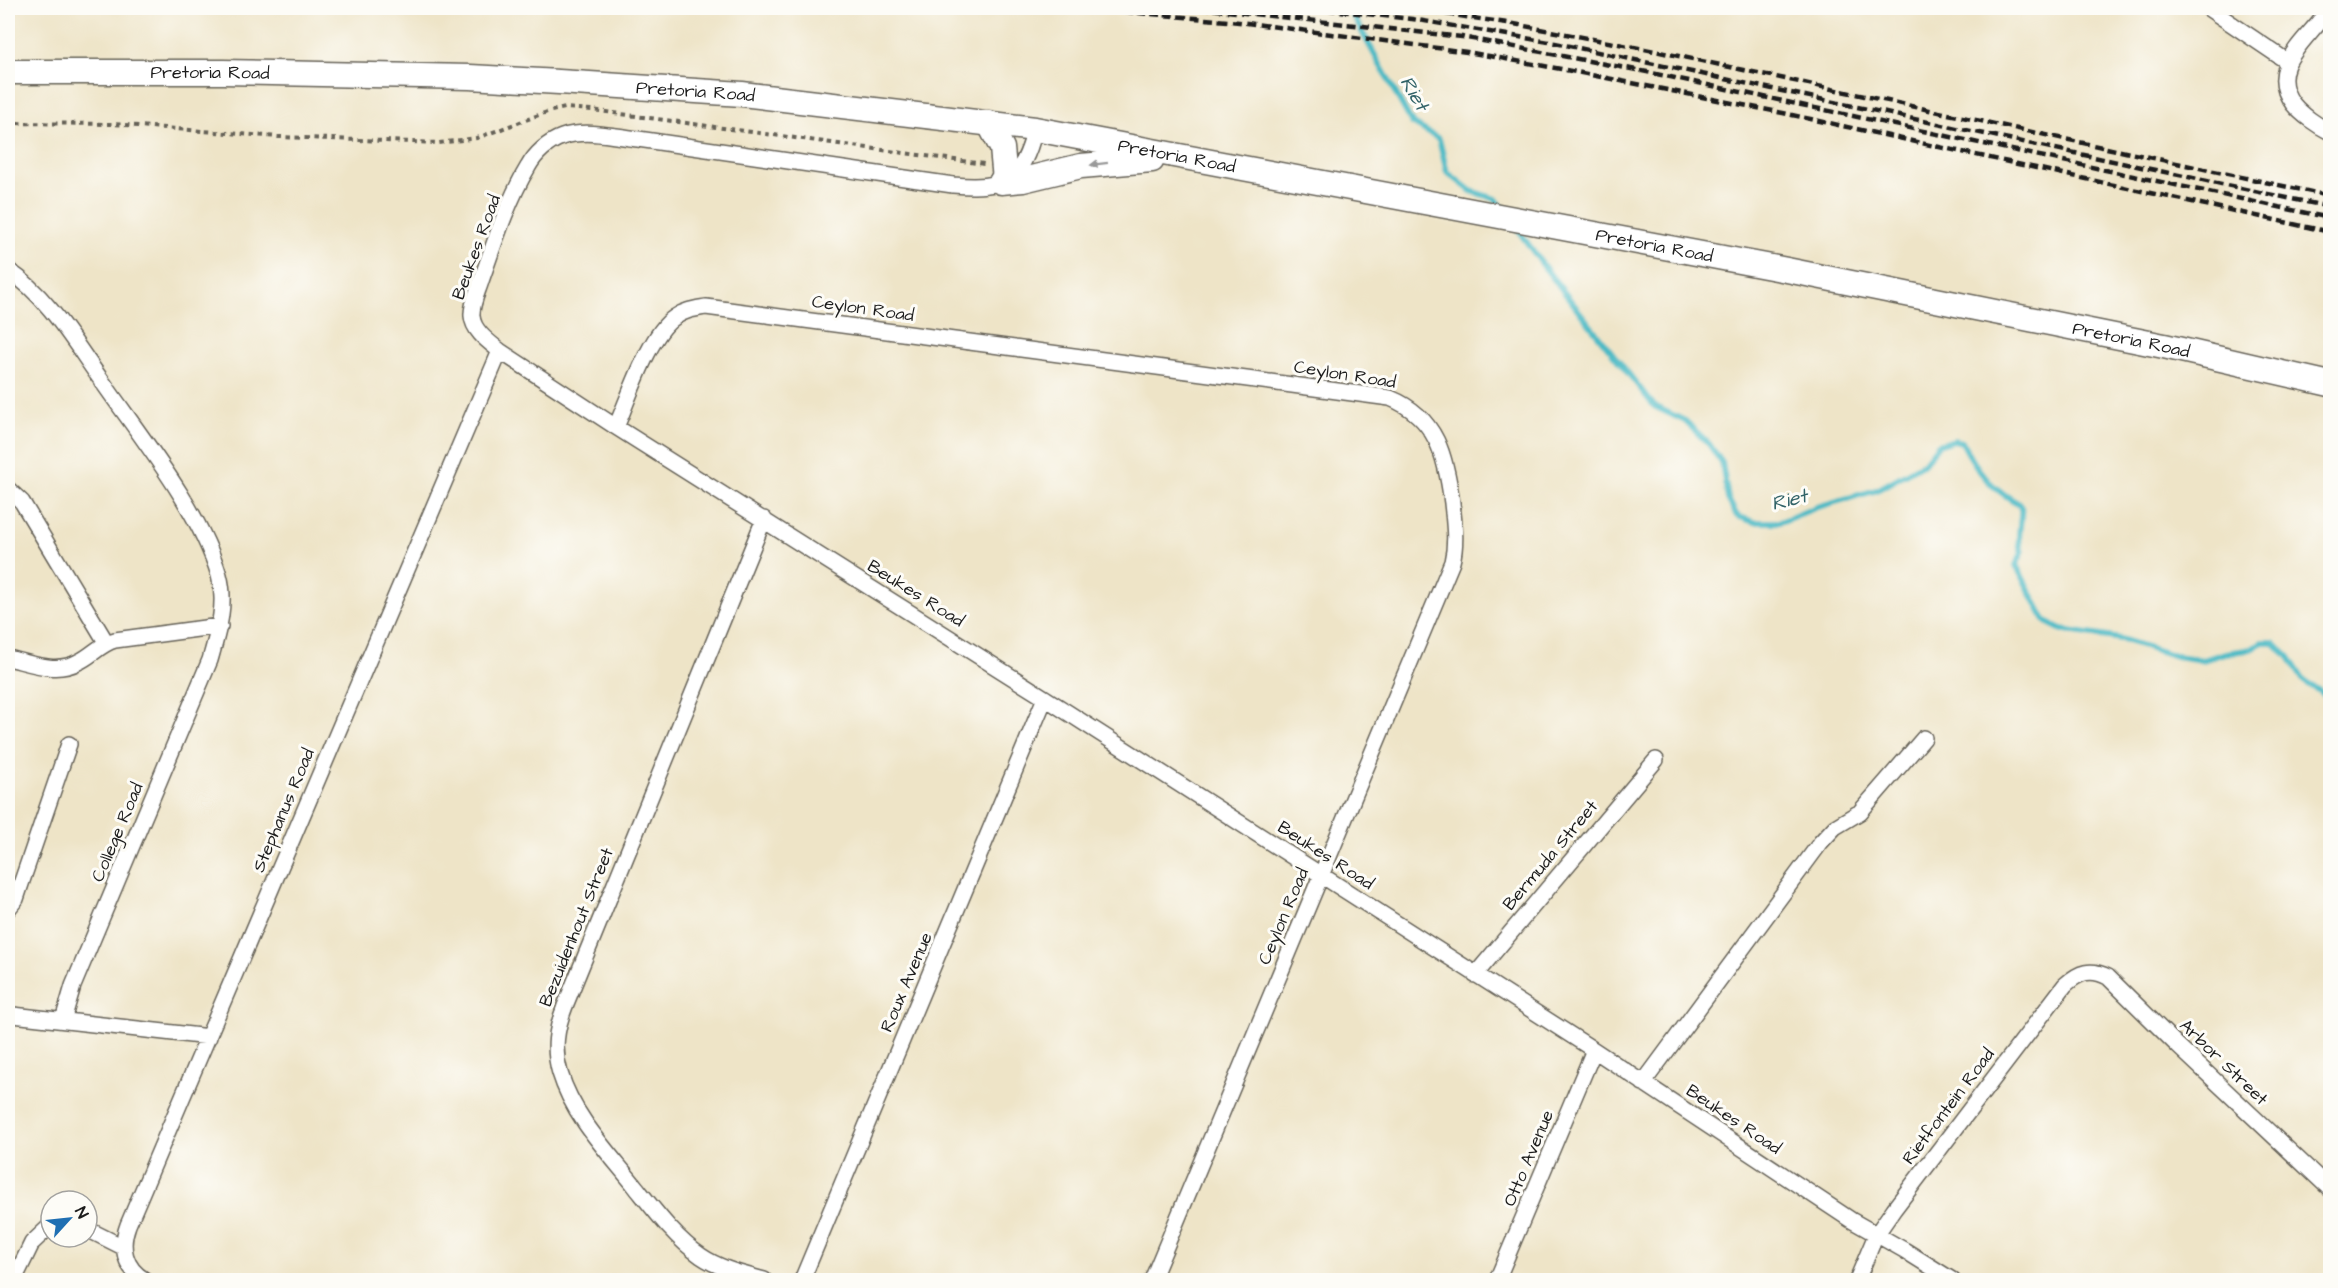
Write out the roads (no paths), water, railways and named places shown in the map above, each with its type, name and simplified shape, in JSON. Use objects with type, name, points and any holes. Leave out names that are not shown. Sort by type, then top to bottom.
[{"type":"main road","name":"Pretoria Road","points":[[8,72],[223,72],[470,77],[742,94],[1035,129],[1798,272],[2164,346],[2331,384]]},
{"type":"main road","points":[[989,123],[1002,148],[1003,176],[1023,180],[1081,166],[1178,157]]},
{"type":"street","points":[[2208,8],[2288,62]]},
{"type":"street","points":[[2329,8],[2288,62],[2283,74],[2283,85],[2297,109],[2331,132]]},
{"type":"street","points":[[1003,176],[1024,163],[1035,129]]},
{"type":"street","name":"Beukes Road","points":[[1003,176],[984,187],[953,185],[639,139],[592,134],[577,134],[561,138],[538,153],[528,167],[498,233],[472,309],[472,317],[478,330],[500,351],[616,427],[1322,875],[1876,1235],[1952,1281]]},
{"type":"street","name":"College Road","points":[[8,270],[22,280],[55,317],[174,487],[206,545],[219,575],[223,595],[220,626],[210,660],[73,986],[63,1020]]},
{"type":"street","name":"Ceylon Road","points":[[616,427],[651,345],[662,330],[674,317],[689,310],[706,307],[1368,394],[1390,398],[1407,405],[1421,417],[1434,436],[1448,474],[1456,546],[1446,577],[1152,1281]]},
{"type":"street","name":"Stephanus Road","points":[[123,1247],[128,1225],[399,583],[500,351]]},
{"type":"street","points":[[8,489],[22,502],[106,642]]},
{"type":"street","name":"Bezuidenhout Street","points":[[764,519],[565,1006],[558,1024],[556,1041],[560,1073],[583,1119],[654,1209],[683,1242],[709,1262],[765,1281]]},
{"type":"street","points":[[8,658],[52,668],[69,666],[80,662],[106,642],[220,626]]},
{"type":"street","name":"Roux Avenue","points":[[802,1281],[1045,698]]},
{"type":"street","points":[[1643,1083],[1821,842],[1835,827],[1860,812],[1924,738]]},
{"type":"street","points":[[8,909],[16,899],[69,744]]},
{"type":"street","name":"Bermuda Street","points":[[1475,975],[1656,760]]},
{"type":"street","name":"Arbor Street","points":[[2088,971],[2099,972],[2108,977],[2331,1189]]},
{"type":"street","name":"Rietfontein Road","points":[[1857,1281],[1876,1235],[1894,1209],[2066,985],[2076,975],[2088,971]]},
{"type":"street","points":[[13,1015],[209,1037]]},
{"type":"street","name":"Otto Avenue","points":[[1497,1281],[1594,1050]]},
{"type":"street","points":[[99,1235],[123,1247],[128,1264],[145,1281]]},
{"type":"street","points":[[8,1278],[14,1281],[32,1243],[39,1236]]},
{"type":"waterway","name":"Riet","points":[[1349,8],[1412,123],[1439,139],[1447,172],[1471,191],[1496,199],[1503,209]]},
{"type":"waterway","name":"Riet","points":[[1516,227],[1545,268],[1654,406],[1685,421],[1709,444],[1722,463],[1728,499],[1737,516],[1754,522],[1780,522],[1817,507],[1877,490],[1924,463],[1938,445],[1954,440],[1962,442],[1993,486],[2021,505],[2019,541],[2022,553],[2016,565],[2046,622],[2062,630],[2121,639],[2176,656],[2203,660],[2225,653],[2247,650],[2263,642],[2273,642],[2289,657],[2304,681],[2330,698]]},
{"type":"railway","points":[[1084,8],[1239,22],[1467,52],[1783,113],[2330,232]]},
{"type":"railway","points":[[1200,8],[1462,37],[1647,72],[2330,218]]},
{"type":"railway","points":[[1313,8],[1412,19],[1555,43],[2330,207]]},
{"type":"railway","points":[[1405,8],[1514,24],[1655,51],[2330,196]]}]
